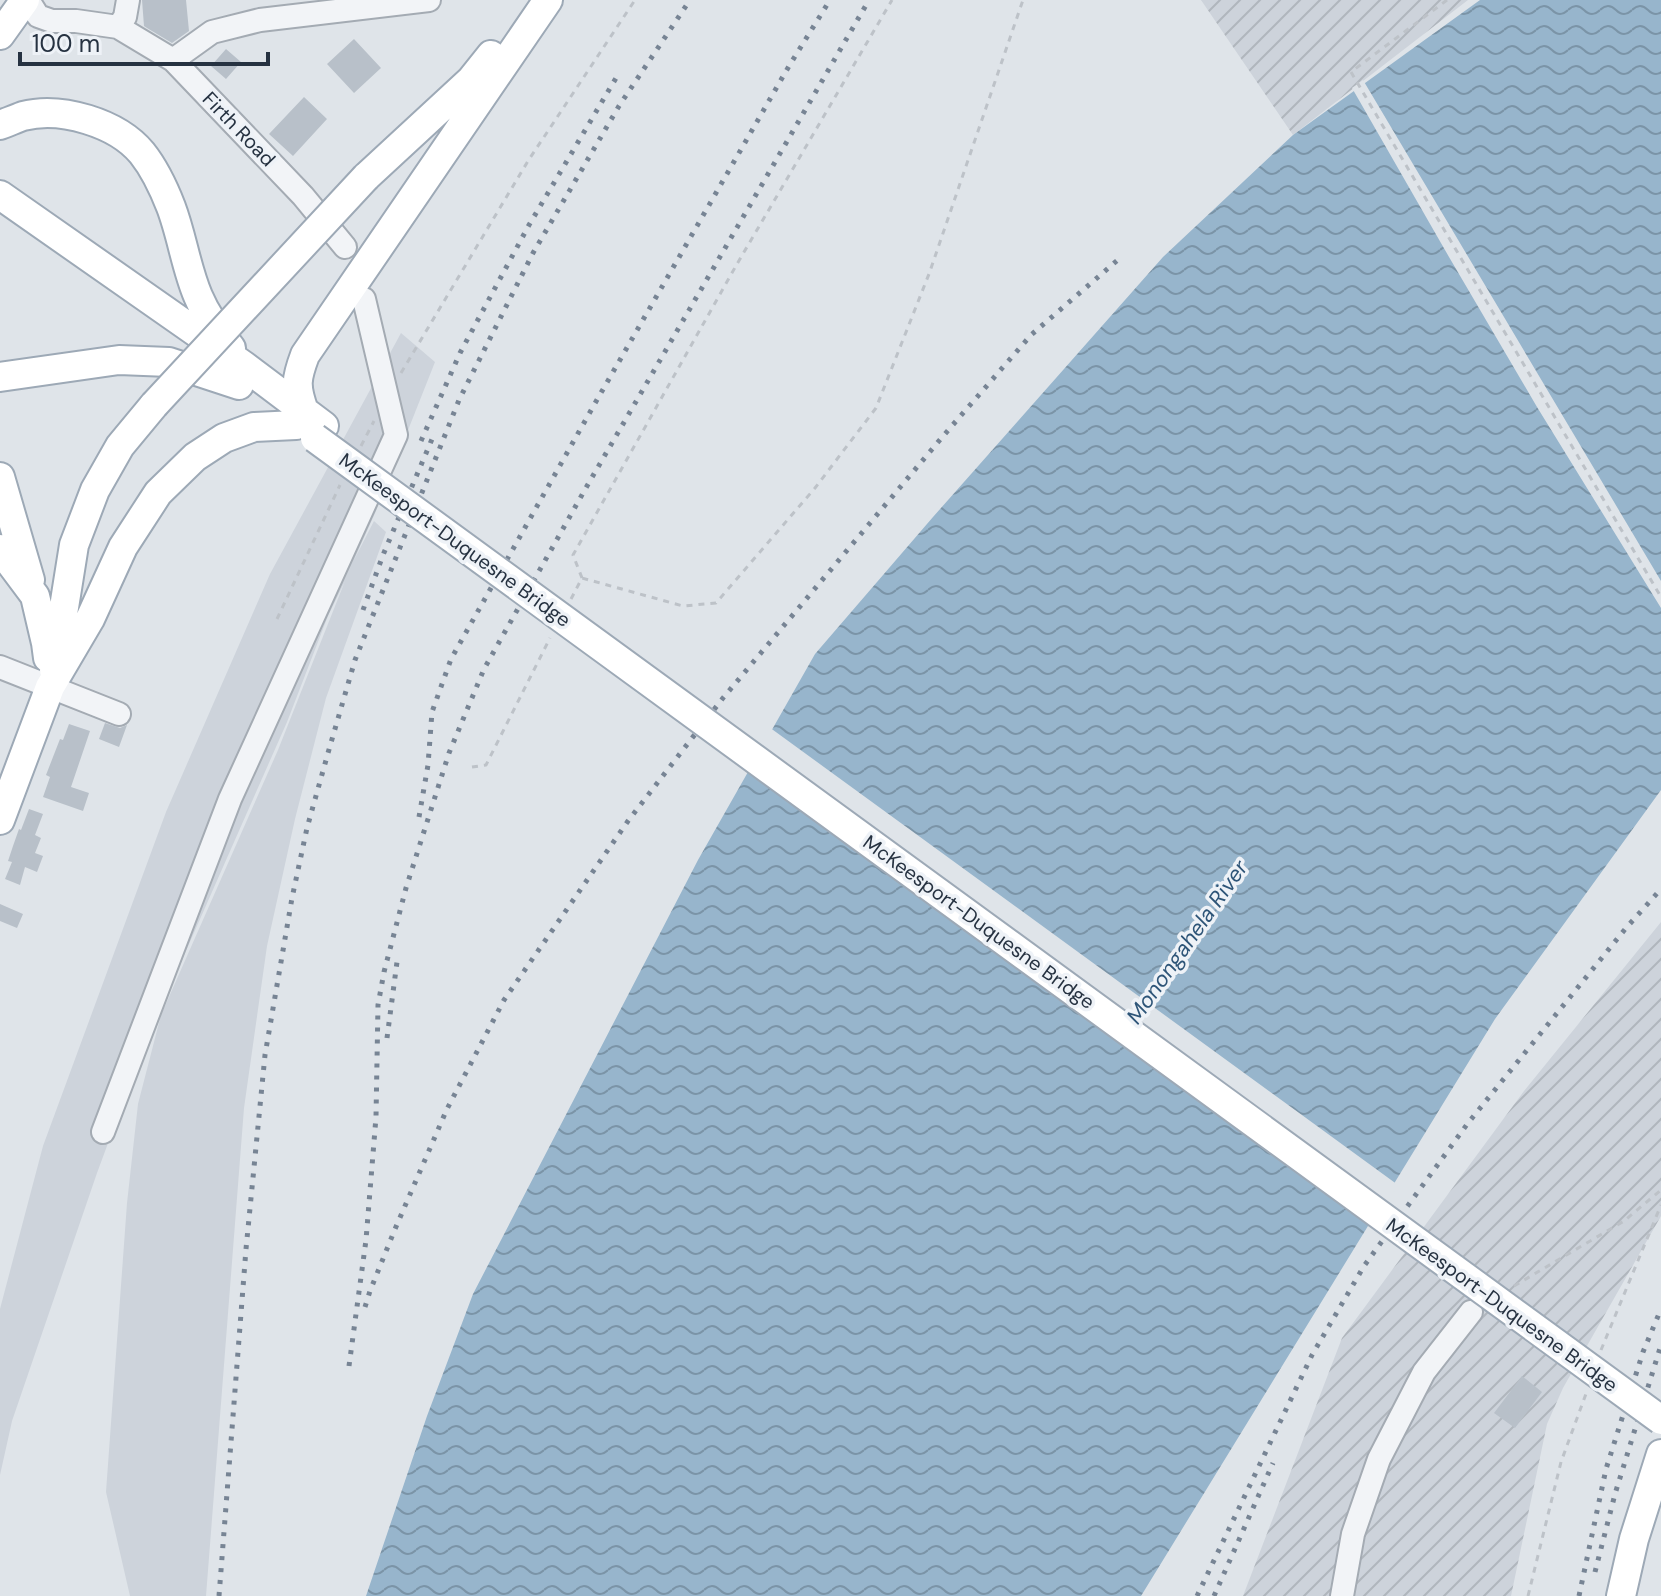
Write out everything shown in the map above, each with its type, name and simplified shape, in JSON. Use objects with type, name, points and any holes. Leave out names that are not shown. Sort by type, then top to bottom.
[{"type":"main road","points":[[0,35],[27,0]]},
{"type":"main road","points":[[50,687],[74,545],[95,490],[120,446],[154,405],[366,177],[471,80],[534,0]]},
{"type":"main road","points":[[310,425],[298,395],[297,376],[305,355],[548,0]]},
{"type":"main road","points":[[0,125],[25,116],[50,113],[75,116],[106,126],[142,152],[171,207],[198,296],[241,375]]},
{"type":"main road","points":[[0,195],[310,425]]},
{"type":"main road","points":[[0,214],[241,375]]},
{"type":"main road","points":[[0,377],[119,360],[169,362],[241,375]]},
{"type":"main road","points":[[0,820],[50,687],[90,619],[123,547],[158,493],[195,457],[224,438],[254,427],[310,425]]},
{"type":"main road","name":"McKeesport-Duquesne Bridge","points":[[310,425],[1661,1403]]},
{"type":"main road","name":"McKeesport-Duquesne Bridge","points":[[310,425],[1661,1420]]},
{"type":"main road","points":[[0,477],[35,596],[46,643],[50,687]]},
{"type":"main road","points":[[0,549],[35,596]]},
{"type":"main road","points":[[1621,1596],[1634,1539],[1661,1454]]},
{"type":"main road","points":[[1635,1596],[1661,1500]]},
{"type":"street","points":[[27,0],[38,16],[52,21],[118,27],[125,17],[128,0]]},
{"type":"street","points":[[173,60],[212,32],[260,20],[429,0]]},
{"type":"street","name":"Firth Road","points":[[118,27],[173,60],[303,196],[345,247]]},
{"type":"street","points":[[103,1132],[230,799],[396,435],[364,299]]},
{"type":"street","points":[[0,667],[119,714]]},
{"type":"street","points":[[1342,1596],[1353,1534],[1379,1459],[1424,1372],[1471,1312]]},
{"type":"path","points":[[358,451],[387,396],[528,161],[635,0]]},
{"type":"path","points":[[569,602],[582,578],[573,555],[737,264],[892,0]]},
{"type":"path","points":[[582,578],[683,606],[716,603],[815,488],[876,408],[929,274],[1023,0]]},
{"type":"path","points":[[1447,0],[1351,72],[1661,597]]},
{"type":"path","points":[[277,619],[344,479]]},
{"type":"path","points":[[472,767],[486,765],[550,638]]},
{"type":"path","points":[[1509,1289],[1624,1221],[1661,1190]]},
{"type":"path","points":[[1597,1361],[1661,1205]]},
{"type":"path","points":[[1528,1596],[1561,1462],[1587,1390]]},
{"type":"shaded area","points":[[1201,0],[1468,0],[1293,135]]},
{"type":"shaded area","points":[[401,333],[435,362],[354,560],[374,521],[386,532],[326,698],[267,946],[244,1108],[206,1596],[130,1596],[106,1492],[127,1203],[138,1104],[161,1015],[278,750],[345,581],[328,616],[287,722],[144,1046],[12,1421],[0,1475],[0,1309],[43,1146],[166,812],[270,574]]},
{"type":"shaded area","points":[[1661,922],[1661,1216],[1563,1388],[1547,1424],[1511,1596],[1243,1596],[1342,1338],[1524,1091]]},
{"type":"water","name":"Monongahela River","points":[[1480,0],[1661,0],[1661,790],[1495,1019],[1141,1596],[366,1596],[427,1416],[473,1294],[698,860],[815,654],[1163,257],[1293,135]]},
{"type":"pier","points":[[1363,80],[1661,581],[1661,608],[1537,407],[1352,88]]},
{"type":"pier","points":[[769,727],[1398,1185],[1374,1223],[747,767]]},
{"type":"building","points":[[142,0],[186,0],[189,31],[172,43],[147,28],[144,26]]},
{"type":"building","points":[[354,39],[381,68],[354,93],[327,64]]},
{"type":"building","points":[[226,49],[241,62],[226,79],[211,66]]},
{"type":"building","points":[[304,97],[327,119],[293,156],[269,134]]},
{"type":"building","points":[[105,723],[120,728],[127,725],[119,747],[99,739]]},
{"type":"building","points":[[69,724],[90,731],[71,787],[89,793],[83,811],[43,797],[50,777],[46,775]]},
{"type":"building","points":[[29,809],[43,814],[35,835],[41,838],[35,853],[43,856],[37,872],[25,867],[20,885],[5,879],[12,862],[8,861],[13,846]]},
{"type":"building","points":[[0,904],[23,914],[17,928],[0,921]]},
{"type":"building","points":[[1522,1376],[1542,1392],[1515,1428],[1494,1413]]},
{"type":"railway","points":[[219,1596],[246,1249],[265,1055],[307,828],[355,660],[459,400],[533,253],[619,106],[690,0]]},
{"type":"railway","points":[[419,817],[428,765],[432,712],[451,659],[594,405],[830,0]]},
{"type":"railway","points":[[349,1366],[366,1240],[376,1117],[378,1005],[406,888],[449,753],[484,669],[869,0]]},
{"type":"railway","points":[[421,441],[460,353],[529,225],[616,78]]},
{"type":"railway","points":[[365,1307],[447,1109],[504,1000],[628,821],[723,698],[1031,335],[1120,258]]},
{"type":"railway","points":[[363,610],[435,432]]},
{"type":"railway","points":[[1197,1596],[1312,1355],[1364,1266],[1468,1123],[1661,889]]},
{"type":"railway","points":[[387,1038],[397,962]]},
{"type":"railway","points":[[1579,1596],[1606,1469],[1643,1352],[1661,1309]]},
{"type":"railway","points":[[1595,1572],[1615,1494],[1661,1345]]},
{"type":"railway","points":[[1214,1596],[1273,1463]]}]
